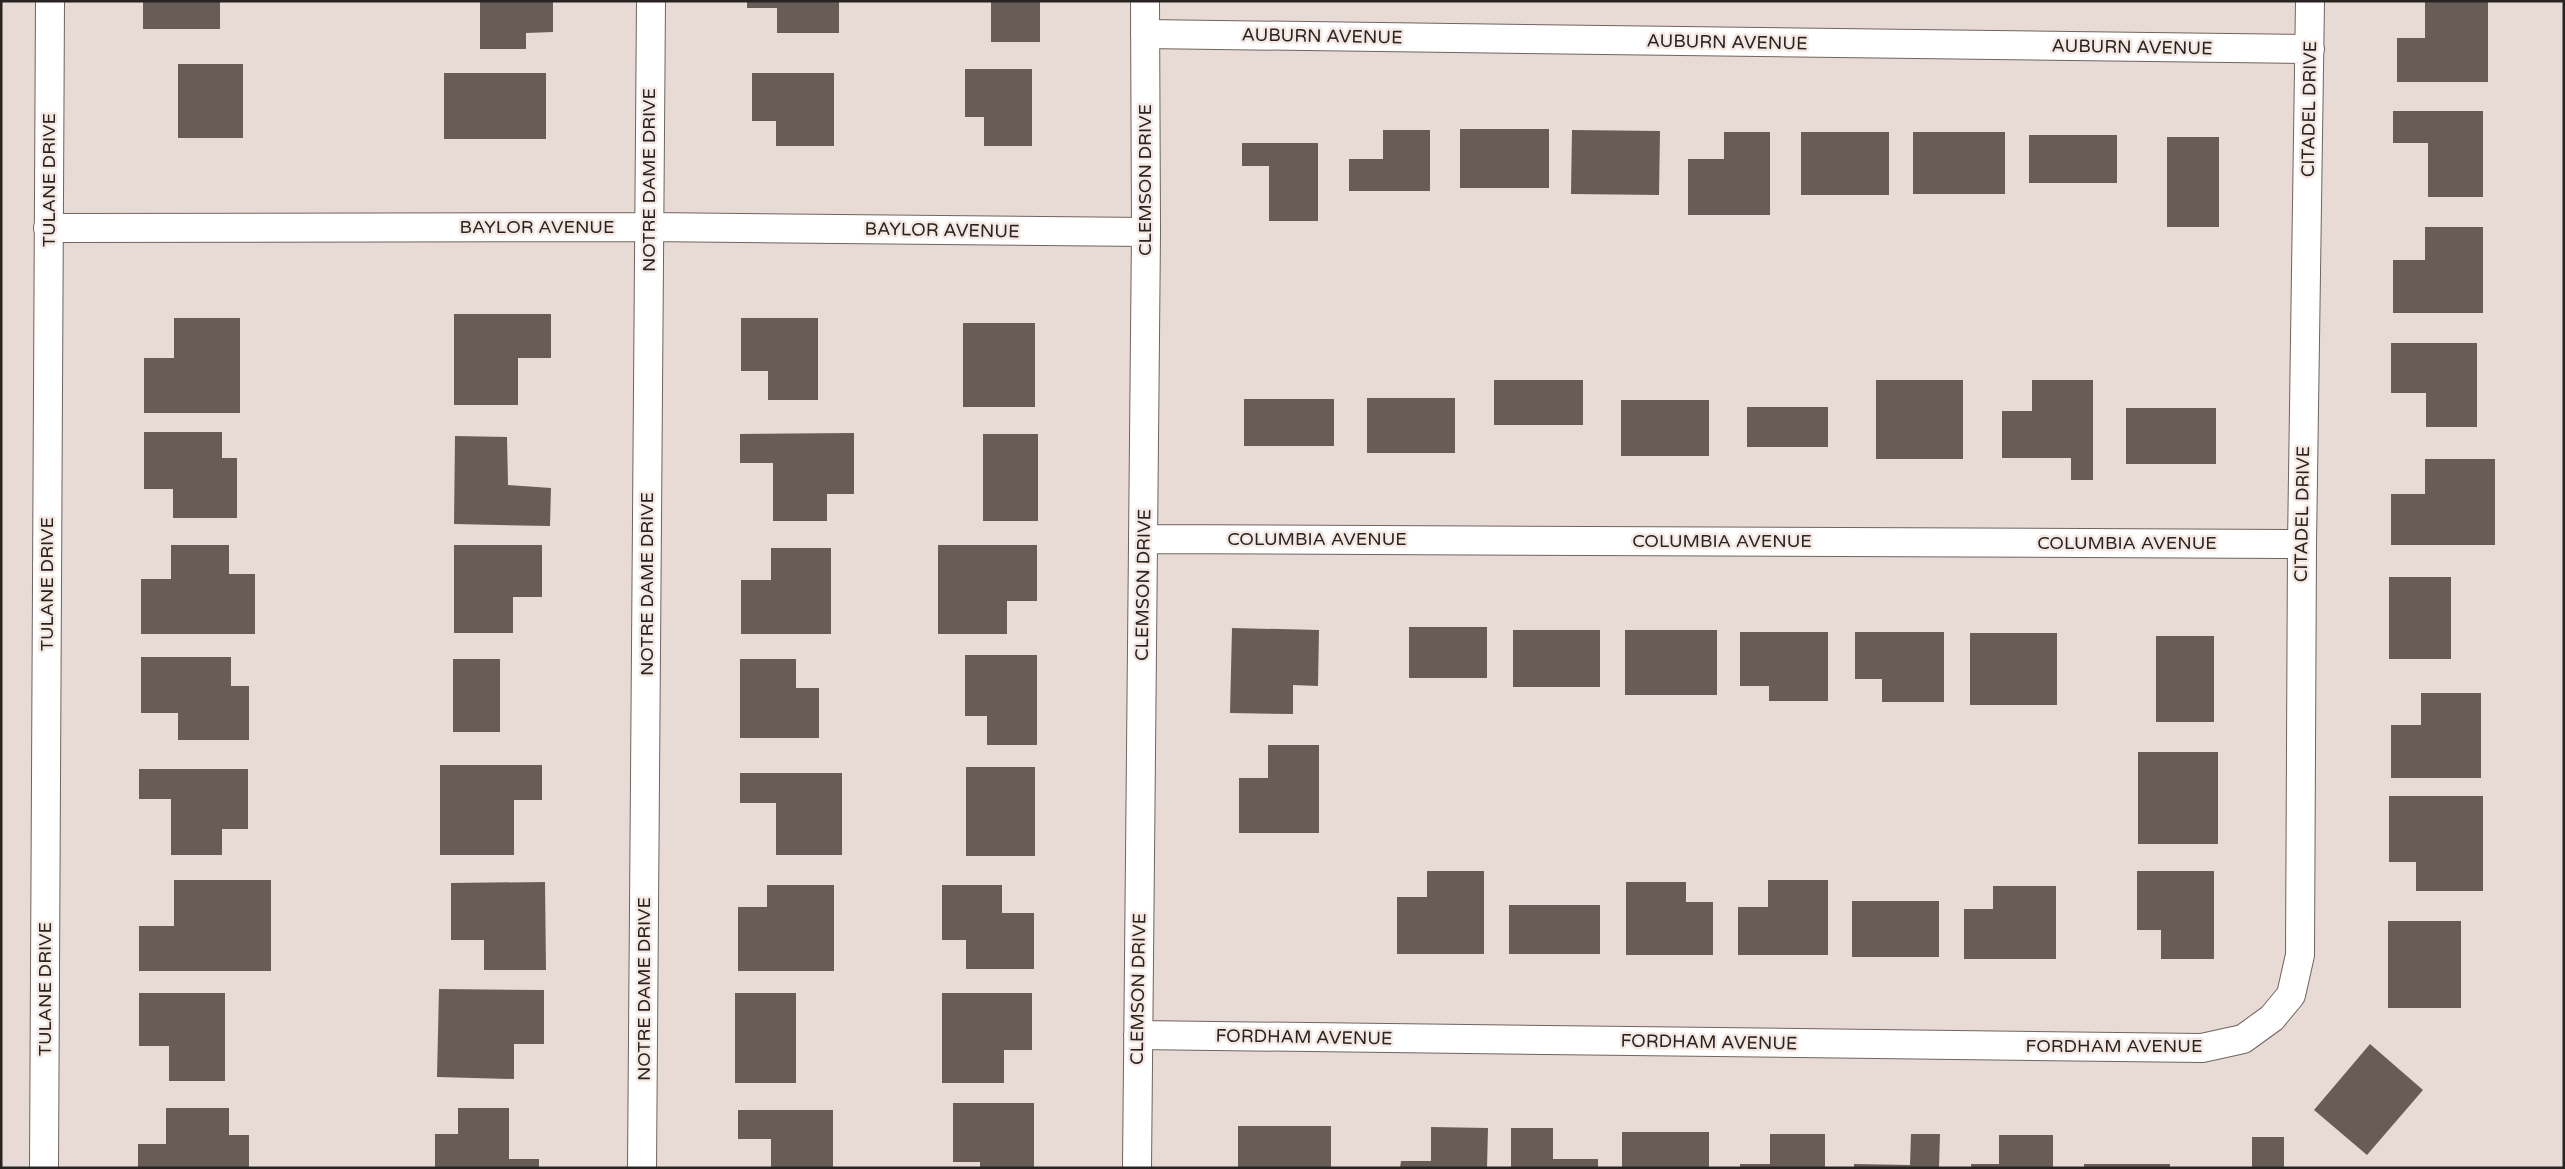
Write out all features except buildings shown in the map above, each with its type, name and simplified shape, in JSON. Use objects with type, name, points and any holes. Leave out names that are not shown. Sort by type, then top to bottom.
[{"type":"street","name":"TULANE DRIVE","points":[[44,1168],[50,1]]},
{"type":"street","name":"NOTRE DAME DRIVE","points":[[642,1168],[651,1]]},
{"type":"street","name":"CLEMSON DRIVE","points":[[1137,1168],[1146,232],[1145,1]]},
{"type":"street","name":"CITADEL DRIVE","points":[[2272,1018],[2291,995],[2300,956],[2302,544],[2310,1]]},
{"type":"street","name":"AUBURN AVENUE","points":[[1145,34],[2310,50]]},
{"type":"street","name":"BAYLOR AVENUE","points":[[48,228],[649,227],[1146,232]]},
{"type":"street","name":"COLUMBIA AVENUE","points":[[1143,539],[2302,544]]},
{"type":"street","name":"FORDHAM AVENUE","points":[[1138,1035],[2202,1048],[2243,1039],[2272,1018]]}]
